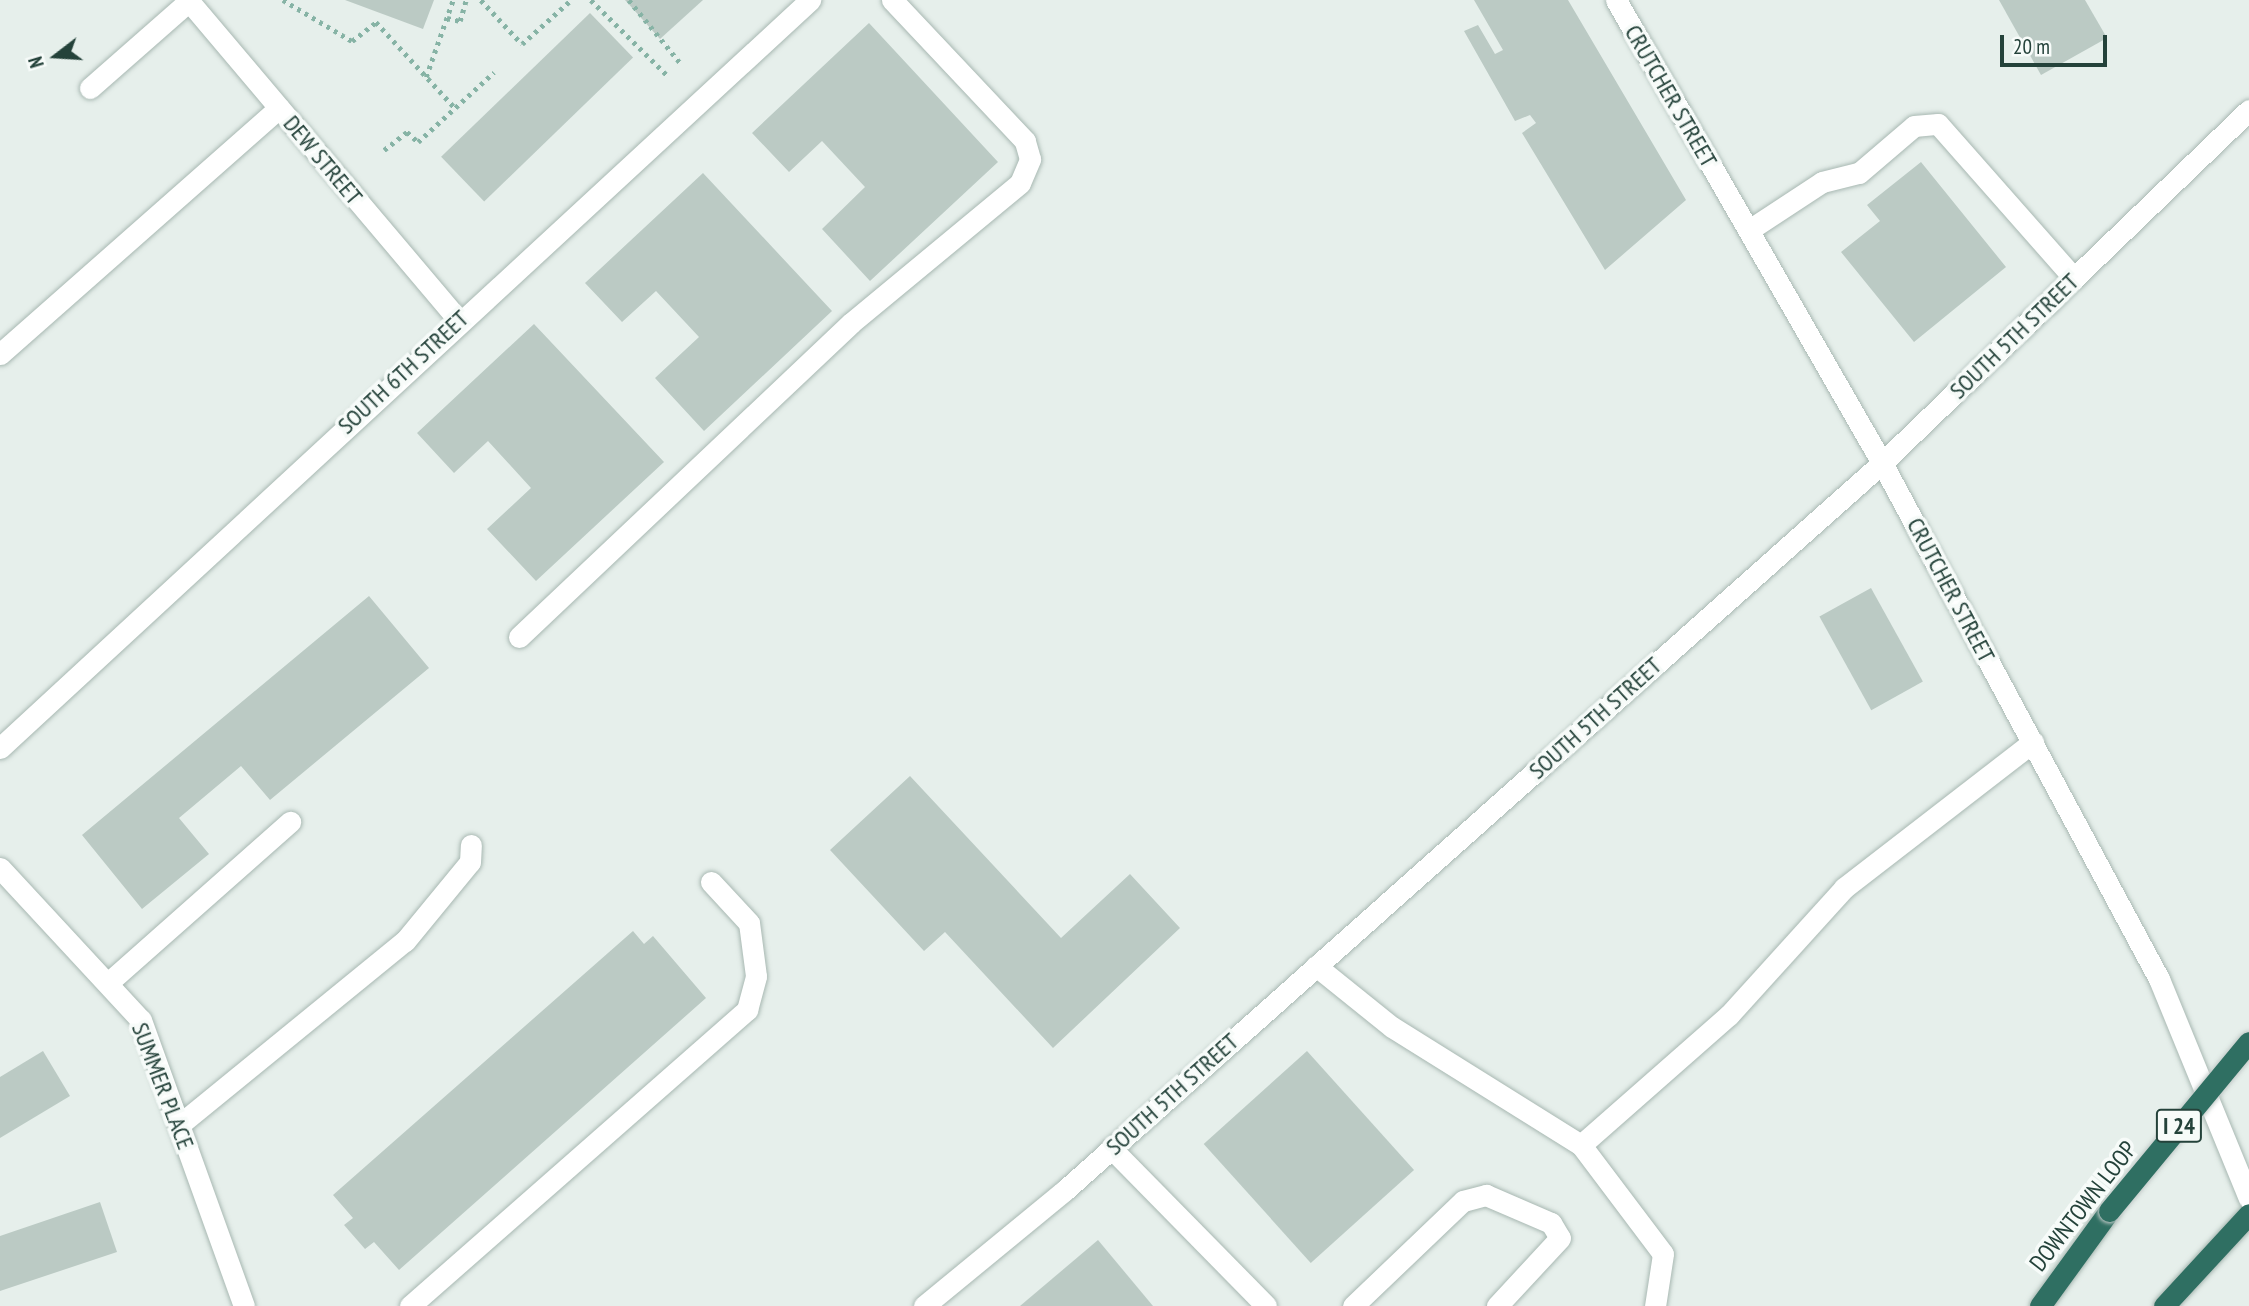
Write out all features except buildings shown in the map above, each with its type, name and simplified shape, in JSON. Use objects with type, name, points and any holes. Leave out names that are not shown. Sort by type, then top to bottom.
[{"type":"highway","name":"DOWNTOWN LOOP","points":[[2040,1306],[2109,1211],[2249,1042]]},
{"type":"highway","points":[[2165,1306],[2249,1214]]},
{"type":"street","name":"SOUTH 6TH STREET","points":[[0,748],[458,320],[810,0]]},
{"type":"street","points":[[519,637],[851,323],[1020,183],[1030,159],[1025,141],[892,0]]},
{"type":"street","name":"CRUTCHER STREET","points":[[1616,0],[1882,463],[2159,979],[2249,1198]]},
{"type":"street","name":"DEW STREET","points":[[188,1],[458,320]]},
{"type":"street","points":[[90,88],[188,1]]},
{"type":"street","points":[[0,354],[279,108]]},
{"type":"street","name":"SOUTH 5TH STREET","points":[[924,1306],[1111,1148],[1882,463],[2249,110]]},
{"type":"street","points":[[1749,230],[1822,183],[1859,173],[1914,126],[1938,124],[2074,278]]},
{"type":"street","points":[[1581,1145],[1728,1015],[1843,887],[2033,742]]},
{"type":"street","points":[[109,982],[290,822]]},
{"type":"street","points":[[179,1125],[405,941],[470,862],[471,845]]},
{"type":"street","name":"SUMMER PLACE","points":[[1,871],[109,982],[141,1020],[244,1306]]},
{"type":"street","points":[[410,1306],[747,1010],[756,976],[749,923],[711,882]]},
{"type":"street","points":[[1316,966],[1402,1034],[1581,1145],[1663,1254],[1655,1306]]},
{"type":"street","points":[[1111,1148],[1266,1306]]},
{"type":"street","points":[[1353,1306],[1463,1201],[1486,1195],[1551,1223],[1560,1238],[1496,1306]]},
{"type":"path","points":[[283,0],[352,41],[376,22],[455,108]]},
{"type":"path","points":[[426,77],[453,0]]},
{"type":"path","points":[[447,18],[460,21],[466,0]]},
{"type":"path","points":[[481,0],[522,44],[571,0]]},
{"type":"path","points":[[591,0],[669,77]]},
{"type":"path","points":[[629,0],[682,65]]},
{"type":"path","points":[[384,150],[407,132],[418,142],[494,72]]}]
